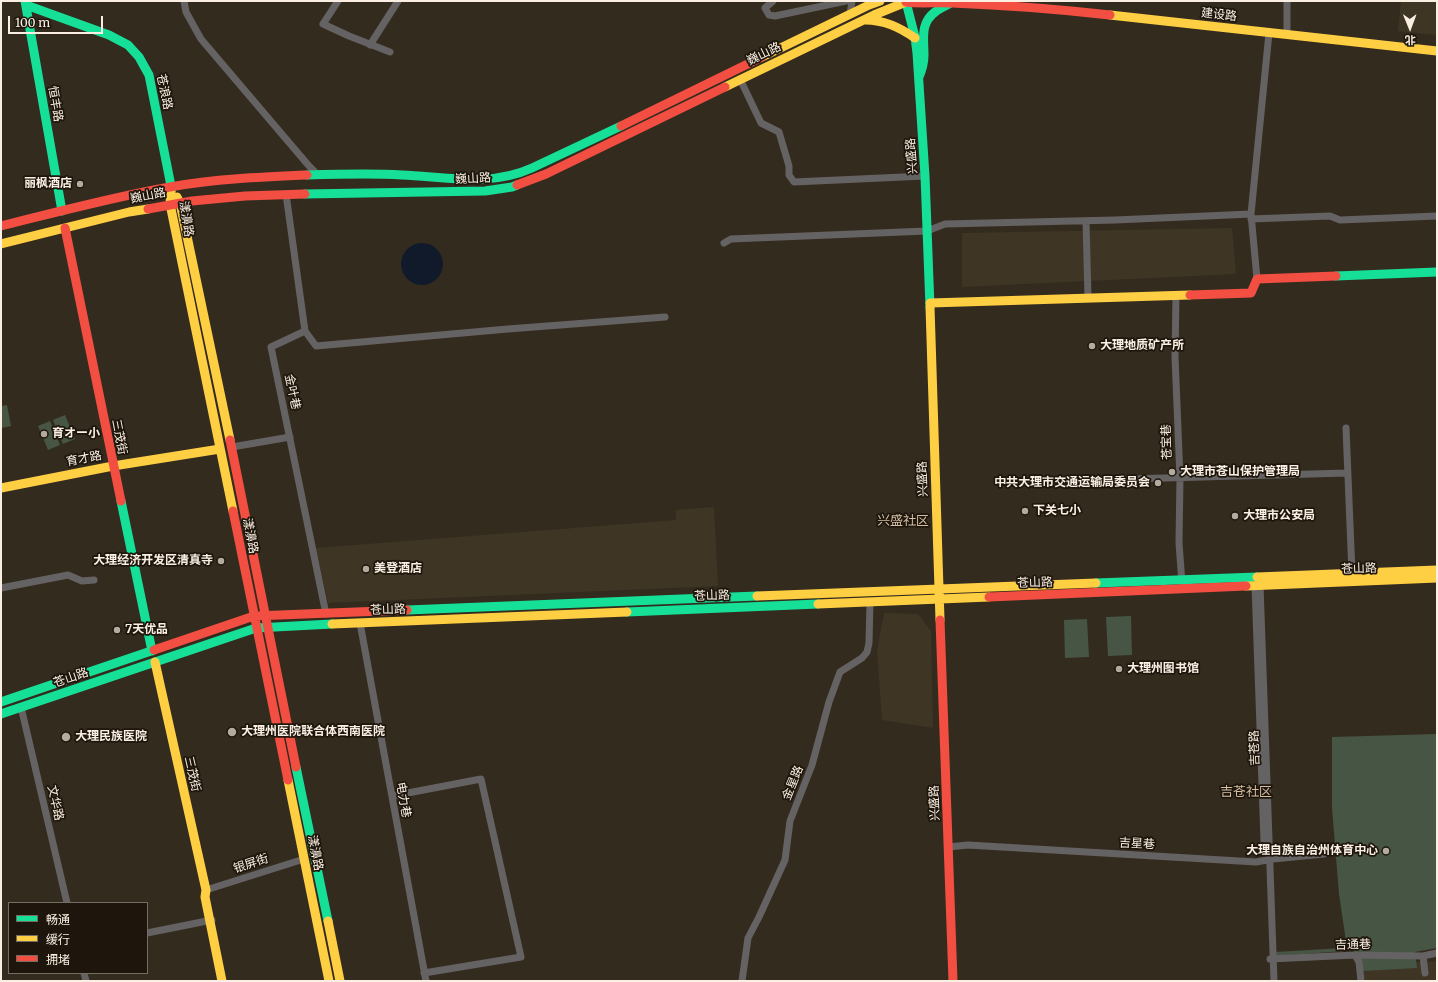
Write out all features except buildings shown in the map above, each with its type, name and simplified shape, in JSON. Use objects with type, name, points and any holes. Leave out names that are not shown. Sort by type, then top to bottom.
[{"type":"main road","points":[[850,14],[864,1]]},
{"type":"main road","name":"巍山路","points":[[1,226],[130,194],[171,186],[227,180],[318,175],[397,174],[463,180],[493,180],[515,175],[542,164],[850,14],[880,1]]},
{"type":"main road","name":"巍山路","points":[[1,244],[129,212],[170,204],[216,198],[386,191],[462,192],[494,190],[518,185],[546,174],[740,79],[906,1]]},
{"type":"main road","name":"建设路","points":[[906,1],[922,4],[950,3],[1072,11],[1437,51]]},
{"type":"main road","name":"兴盛路","points":[[906,1],[915,38],[925,176],[953,981]]},
{"type":"main road","name":"建设路","points":[[1006,1],[1070,5],[1437,46]]},
{"type":"main road","name":"苍浪路","points":[[26,3],[109,35],[128,45],[139,57],[148,75],[171,186]]},
{"type":"main road","name":"恒丰路","points":[[26,3],[62,211]]},
{"type":"main road","points":[[919,78],[922,64],[923,26],[933,14],[950,3]]},
{"type":"main road","points":[[863,20],[879,20],[891,24],[902,29],[915,38]]},
{"type":"main road","points":[[515,175],[518,185]]},
{"type":"main road","points":[[462,192],[463,180]]},
{"type":"main road","name":"漾濞路","points":[[171,186],[180,203],[232,447],[267,627],[340,981]]},
{"type":"main road","name":"漾濞路","points":[[171,186],[170,204],[329,981]]},
{"type":"main road","name":"三茂街","points":[[65,228],[152,651]]},
{"type":"main road","points":[[930,303],[1251,293],[1257,279],[1437,272]]},
{"type":"main road","name":"育才路","points":[[1,488],[113,466],[220,449]]},
{"type":"main road","name":"苍山路","points":[[1,702],[254,616],[939,594],[1182,584],[1352,573],[1437,570]]},
{"type":"main road","name":"苍山路","points":[[1182,584],[1257,585],[1437,578]]},
{"type":"main road","name":"苍山路","points":[[1,714],[256,628],[870,602],[939,594]]},
{"type":"main road","name":"三茂街","points":[[155,662],[206,890],[205,897],[227,981]]},
{"type":"main road","name":"三茂街","points":[[212,920],[222,981]]},
{"type":"street","points":[[184,1],[186,12],[201,39],[308,166],[318,175]]},
{"type":"street","points":[[338,1],[323,24],[370,45],[390,52]]},
{"type":"street","points":[[370,45],[398,1]]},
{"type":"street","points":[[773,1],[765,8],[769,15],[775,16],[846,1]]},
{"type":"street","points":[[850,14],[852,1]]},
{"type":"street","points":[[1287,1],[1287,30]]},
{"type":"street","points":[[1257,279],[1251,215],[1269,33]]},
{"type":"street","points":[[740,79],[761,123],[779,132],[789,166],[789,175],[794,182],[925,176]]},
{"type":"street","points":[[286,194],[305,331],[316,346],[500,329],[665,317]]},
{"type":"street","points":[[724,243],[731,239],[927,231],[945,224],[1251,215],[1330,216],[1340,220],[1437,216]]},
{"type":"street","points":[[1086,221],[1088,298]]},
{"type":"street","name":"苍宝巷","points":[[1176,295],[1175,357],[1180,478],[1180,543],[1182,584]]},
{"type":"street","name":"金叶巷","points":[[305,331],[271,347],[326,614]]},
{"type":"street","points":[[1346,428],[1352,573]]},
{"type":"street","points":[[232,447],[290,437]]},
{"type":"street","points":[[1019,482],[1348,473]]},
{"type":"street","points":[[1,588],[68,575],[82,582],[94,580]]},
{"type":"street","name":"吉苍路","points":[[1257,585],[1271,959],[1274,981]]},
{"type":"street","name":"金星路","points":[[742,981],[748,938],[784,860],[790,821],[812,765],[829,702],[840,672],[862,658],[867,652],[869,643],[870,602]]},
{"type":"street","name":"电力巷","points":[[360,623],[426,981]]},
{"type":"street","name":"文华路","points":[[21,707],[67,902]]},
{"type":"street","points":[[392,796],[481,779],[521,957],[424,973]]},
{"type":"street","name":"吉星巷","points":[[948,848],[968,845],[1256,862],[1324,854]]},
{"type":"street","name":"银屏街","points":[[206,890],[304,859]]},
{"type":"street","points":[[148,933],[212,920]]},
{"type":"street","name":"吉通巷","points":[[1271,959],[1355,955],[1423,956],[1437,953]]},
{"type":"street","points":[[1355,955],[1359,962],[1361,981]]},
{"type":"street","points":[[1423,956],[1424,973]]},
{"type":"street","name":"吉苍路","points":[[1269,981],[1271,959]]},
{"type":"shaded area","points":[[1401,1],[1437,1],[1437,35],[1398,31]]},
{"type":"shaded area","points":[[1232,228],[1236,274],[962,287],[962,233]]},
{"type":"shaded area","points":[[714,507],[718,586],[328,603],[316,548],[676,520],[676,510]]},
{"type":"shaded area","points":[[884,613],[918,614],[931,631],[933,728],[882,720],[877,651]]},
{"type":"shaded area","points":[[1437,961],[1437,981],[1358,981],[1357,965]]},
{"type":"green space","points":[[7,405],[11,426],[1,428],[1,406]]},
{"type":"green space","points":[[65,415],[75,439],[63,444],[53,420]]},
{"type":"green space","points":[[50,421],[60,445],[48,450],[38,426]]},
{"type":"green space","points":[[1131,616],[1132,655],[1108,656],[1106,617]]},
{"type":"green space","points":[[1087,619],[1089,657],[1065,658],[1064,620]]},
{"type":"green space","name":"大理自族自治州体育中心","points":[[1437,734],[1437,948],[1415,952],[1417,968],[1363,971],[1352,948],[1347,948],[1339,894],[1332,808],[1332,737]]},
{"type":"green space","points":[[1344,948],[1345,951],[1276,956],[1275,952]]},
{"type":"water","points":[[422,243],[437,249],[443,264],[437,279],[422,285],[407,279],[401,264],[407,249]]},
{"type":"traffic: fast","points":[[25,1],[62,211]]},
{"type":"traffic: fast","points":[[906,2],[915,37],[917,53],[925,176],[930,307]]},
{"type":"traffic: fast","points":[[919,77],[924,61],[924,32],[927,21],[935,12],[949,4]]},
{"type":"traffic: fast","points":[[26,5],[109,35],[128,45],[139,57],[149,75],[171,191]]},
{"type":"traffic: fast","points":[[307,175],[379,174],[452,179],[484,179],[500,177],[516,174],[532,168],[621,126]]},
{"type":"traffic: fast","points":[[305,194],[485,191],[517,185]]},
{"type":"traffic: fast","points":[[1336,276],[1437,272]]},
{"type":"traffic: fast","points":[[121,501],[152,651]]},
{"type":"traffic: fast","points":[[1096,583],[1257,577]]},
{"type":"traffic: fast","points":[[407,610],[757,596]]},
{"type":"traffic: fast","points":[[627,612],[818,604]]},
{"type":"traffic: fast","points":[[1,714],[256,628],[332,624]]},
{"type":"traffic: fast","points":[[1,702],[154,650]]},
{"type":"traffic: fast","points":[[296,767],[328,921]]},
{"type":"traffic: slow","points":[[762,57],[880,1]]},
{"type":"traffic: slow","points":[[725,87],[874,15],[906,2]]},
{"type":"traffic: slow","points":[[1110,15],[1437,51]]},
{"type":"traffic: slow","points":[[865,20],[879,21],[891,25],[915,38]]},
{"type":"traffic: slow","points":[[171,191],[170,204],[233,511]]},
{"type":"traffic: slow","points":[[177,197],[180,203],[230,440]]},
{"type":"traffic: slow","points":[[1,244],[129,212],[148,209]]},
{"type":"traffic: slow","points":[[930,303],[1190,295]]},
{"type":"traffic: slow","points":[[930,307],[940,620]]},
{"type":"traffic: slow","points":[[1,488],[113,466],[220,449]]},
{"type":"traffic: slow","points":[[1257,577],[1437,570]]},
{"type":"traffic: slow","points":[[1246,586],[1437,578]]},
{"type":"traffic: slow","points":[[757,596],[1096,583]]},
{"type":"traffic: slow","points":[[818,604],[989,597]]},
{"type":"traffic: slow","points":[[332,624],[627,612]]},
{"type":"traffic: slow","points":[[155,662],[206,890],[205,897],[222,981]]},
{"type":"traffic: slow","points":[[288,780],[329,981]]},
{"type":"traffic: slow","points":[[328,921],[340,981]]},
{"type":"traffic: jam","points":[[906,2],[1011,6],[1110,15]]},
{"type":"traffic: jam","points":[[621,126],[762,57]]},
{"type":"traffic: jam","points":[[517,185],[546,174],[725,87]]},
{"type":"traffic: jam","points":[[1,226],[106,200],[187,184],[221,180],[307,175]]},
{"type":"traffic: jam","points":[[148,209],[192,201],[245,196],[305,194]]},
{"type":"traffic: jam","points":[[65,228],[121,501]]},
{"type":"traffic: jam","points":[[1190,295],[1251,293],[1257,279],[1336,276]]},
{"type":"traffic: jam","points":[[230,440],[296,767]]},
{"type":"traffic: jam","points":[[233,511],[288,780]]},
{"type":"traffic: jam","points":[[989,597],[1246,586]]},
{"type":"traffic: jam","points":[[154,650],[254,616],[407,610]]},
{"type":"traffic: jam","points":[[940,620],[953,981]]},
{"type":"place","name":"丽枫酒店","points":[[80,184]]},
{"type":"place","name":"大理地质矿产所","points":[[1092,346]]},
{"type":"place","name":"育オー小","points":[[44,434]]},
{"type":"place","name":"大理市苍山保护管理局","points":[[1172,472]]},
{"type":"place","name":"中共大理市交通运输局委员会","points":[[1158,483]]},
{"type":"place","name":"下关七小","points":[[1025,511]]},
{"type":"place","name":"大理市公安局","points":[[1235,516]]},
{"type":"place","name":"大理经济开发区清真寺","points":[[221,561]]},
{"type":"place","name":"美登酒店","points":[[366,569]]},
{"type":"place","name":"7天优品","points":[[117,630]]},
{"type":"place","name":"大理州图书馆","points":[[1119,669]]},
{"type":"place","name":"大理州医院联合体西南医院","points":[[232,732]]},
{"type":"place","name":"大理民族医院","points":[[66,737]]},
{"type":"place","name":"大理自族自治州体育中心","points":[[1386,851]]},
{"type":"district","name":"兴盛社区","points":[[903,521]]},
{"type":"district","name":"吉苍社区","points":[[1246,792]]}]
